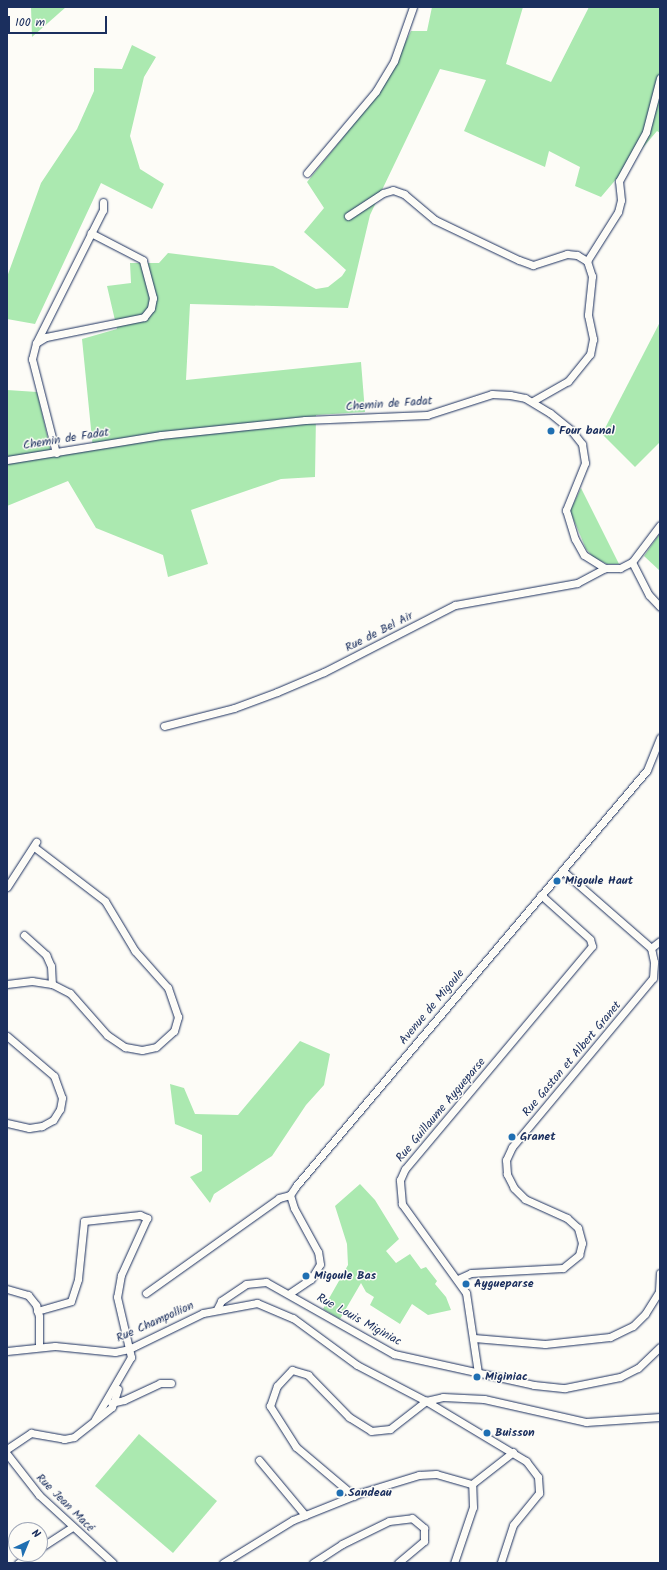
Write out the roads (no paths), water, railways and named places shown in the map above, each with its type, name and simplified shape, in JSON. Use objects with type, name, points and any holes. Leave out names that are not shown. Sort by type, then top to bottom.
[{"type":"street","points":[[307,173],[376,91],[394,62],[413,7]]},
{"type":"street","points":[[587,261],[618,212],[622,200],[619,181],[646,132],[660,78]]},
{"type":"street","points":[[348,216],[383,193],[393,190],[404,194],[435,220],[519,260],[533,265],[567,254],[587,261]]},
{"type":"street","points":[[56,453],[32,360],[36,343],[91,233],[104,202]]},
{"type":"street","points":[[36,343],[46,337],[144,317],[151,308],[153,298],[142,260],[91,233]]},
{"type":"street","points":[[533,402],[568,381],[590,354],[593,339],[588,314],[592,276],[587,261]]},
{"type":"street","name":"Chemin de Fadat","points":[[7,460],[161,435],[305,420],[427,415],[492,394],[510,395],[533,402],[566,425],[582,444],[585,462],[566,510],[575,539],[584,555],[605,568]]},
{"type":"street","points":[[605,568],[620,568],[632,562],[660,525]]},
{"type":"street","points":[[632,562],[650,595],[660,607]]},
{"type":"street","name":"Rue de Bel Air","points":[[164,726],[277,692],[324,672],[455,605],[577,583],[605,568]]},
{"type":"street","name":"Avenue de Migoule","points":[[290,1195],[647,770],[657,756],[660,738]]},
{"type":"street","points":[[7,887],[35,844],[105,901],[135,951],[168,988],[178,1017],[174,1031],[156,1047],[142,1050],[125,1047],[107,1035],[70,993],[52,984],[32,981],[7,984]]},
{"type":"street","points":[[562,870],[651,948],[660,941]]},
{"type":"street","name":"Rue Guillaume Aygueparse","points":[[478,1373],[468,1300],[458,1279],[402,1204],[400,1180],[405,1169],[592,946],[590,939],[541,895]]},
{"type":"street","points":[[24,935],[46,955],[51,966],[52,984]]},
{"type":"street","name":"Rue Gaston et Albert Granet","points":[[458,1279],[471,1273],[563,1268],[579,1255],[582,1243],[578,1228],[567,1218],[525,1199],[514,1188],[507,1174],[506,1160],[512,1147],[653,978],[654,962],[651,948]]},
{"type":"street","points":[[7,1036],[54,1076],[60,1088],[62,1098],[60,1109],[53,1120],[42,1126],[29,1128],[7,1123]]},
{"type":"street","points":[[146,1293],[279,1198],[290,1195],[318,1252],[320,1264],[311,1279],[290,1293]]},
{"type":"street","points":[[7,1449],[31,1433],[70,1439],[95,1419],[111,1402],[131,1357],[117,1297],[121,1275],[146,1223],[144,1215],[84,1221],[78,1279],[71,1301],[37,1310]]},
{"type":"street","points":[[474,1338],[545,1344],[610,1337],[633,1326],[645,1314],[660,1291],[660,1273]]},
{"type":"street","name":"Rue Louis Miginiac","points":[[217,1310],[222,1301],[249,1283],[266,1282],[290,1293],[394,1354],[478,1373],[565,1388],[620,1377],[638,1368],[660,1347]]},
{"type":"street","points":[[7,1289],[28,1295],[37,1310],[39,1346]]},
{"type":"street","name":"Rue Champollion","points":[[7,1351],[39,1346],[99,1352],[129,1349],[189,1318],[217,1310],[257,1303],[279,1310],[320,1336],[357,1365],[426,1401],[513,1452],[531,1466],[540,1488],[513,1525],[502,1563]]},
{"type":"street","points":[[354,1496],[296,1447],[277,1419],[270,1401],[284,1377],[292,1370],[303,1371],[349,1417],[371,1431],[390,1428],[426,1401],[443,1397],[484,1399],[586,1422],[660,1417]]},
{"type":"street","points":[[111,1402],[160,1383],[171,1384]]},
{"type":"street","points":[[472,1484],[513,1452]]},
{"type":"street","name":"Rue Jean Macé","points":[[7,1454],[39,1496],[113,1563]]},
{"type":"street","points":[[259,1460],[305,1515]]},
{"type":"street","points":[[223,1563],[305,1515],[354,1496],[419,1475],[436,1474],[472,1484]]},
{"type":"street","points":[[454,1563],[472,1513],[475,1493],[472,1484]]},
{"type":"street","points":[[313,1563],[342,1544],[389,1521],[412,1518],[424,1528],[424,1541],[412,1554],[398,1563]]},
{"type":"street","points":[[48,1543],[72,1527]]},
{"type":"place","name":"Four banal","points":[[551,431]]},
{"type":"place","name":"Migoule Haut","points":[[557,881]]},
{"type":"place","name":"Granet","points":[[512,1137]]},
{"type":"place","name":"Migoule Bas","points":[[306,1276]]},
{"type":"place","name":"Aygueparse","points":[[466,1284]]},
{"type":"place","name":"Miginiac","points":[[477,1377]]},
{"type":"place","name":"Buisson","points":[[487,1433]]},
{"type":"place","name":"Sandeau","points":[[340,1493]]}]
